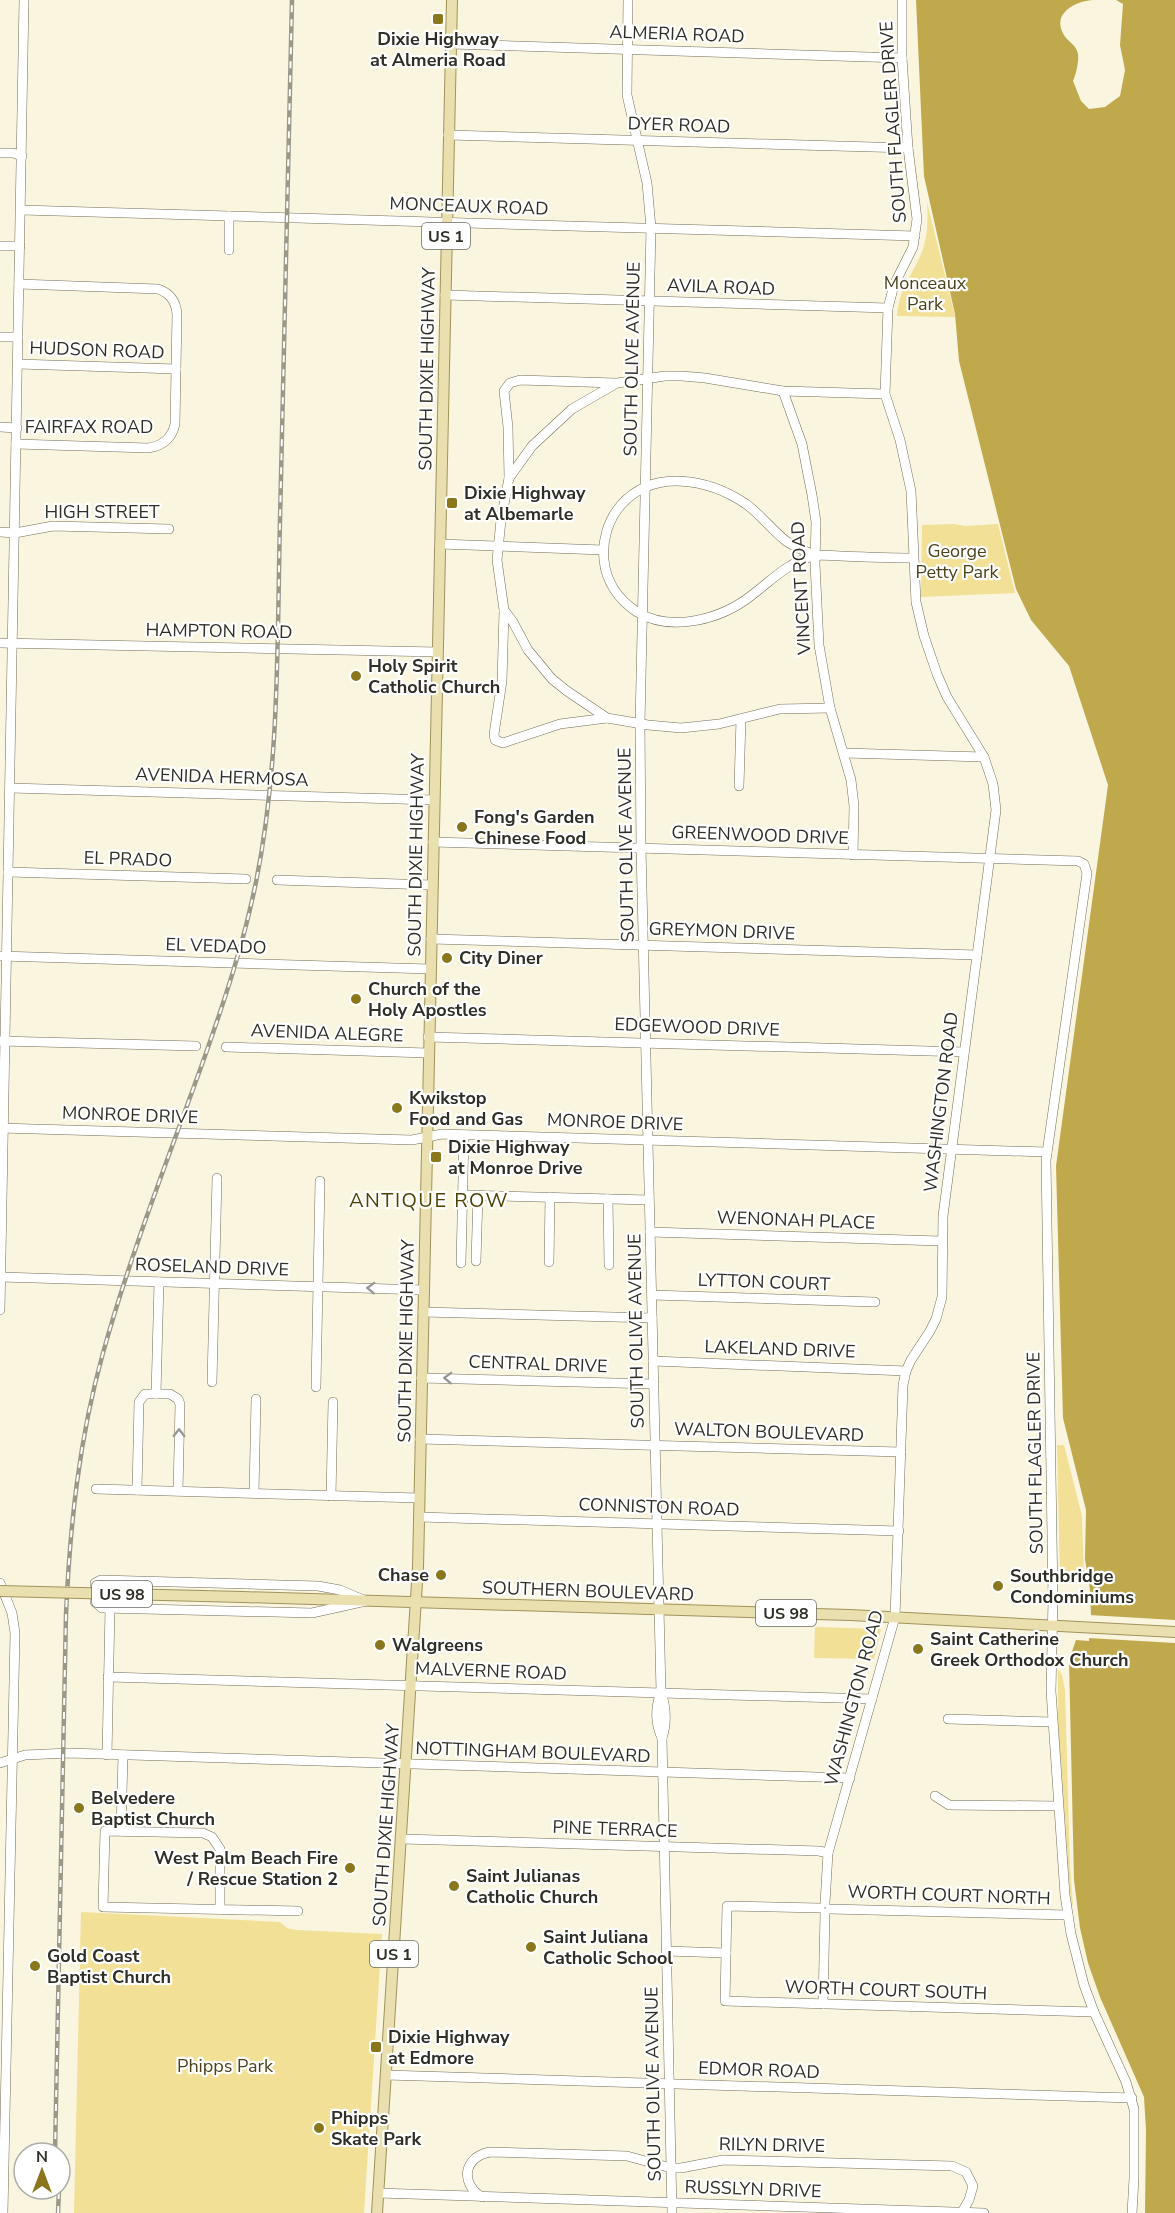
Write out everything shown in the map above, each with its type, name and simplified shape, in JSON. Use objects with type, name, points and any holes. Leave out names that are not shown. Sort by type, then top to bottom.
[{"type":"main road","name":"SOUTH DIXIE HIGHWAY","points":[[376,2213],[417,1602],[452,0]]},
{"type":"main road","name":"SOUTHERN BOULEVARD","points":[[0,1591],[895,1617],[1175,1632]]},
{"type":"street","points":[[0,1310],[3,956],[11,746],[24,0]]},
{"type":"street","name":"SOUTH OLIVE AVENUE","points":[[628,0],[627,95],[647,183],[651,228],[640,723],[641,848],[661,1692],[657,1703],[657,1727],[662,1738],[672,2208]]},
{"type":"street","name":"SOUTH FLAGLER DRIVE","points":[[888,308],[894,285],[911,253],[915,236],[916,207],[908,148],[902,58],[902,0]]},
{"type":"street","name":"ALMERIA ROAD","points":[[451,44],[902,58]]},
{"type":"street","name":"DYER ROAD","points":[[448,135],[908,148]]},
{"type":"street","points":[[0,155],[13,153],[22,156]]},
{"type":"street","name":"MONCEAUX ROAD","points":[[21,210],[915,236]]},
{"type":"street","points":[[229,216],[229,250]]},
{"type":"street","points":[[0,246],[20,246]]},
{"type":"street","points":[[19,284],[153,288],[162,291],[170,296],[177,309],[176,369]]},
{"type":"street","name":"AVILA ROAD","points":[[445,295],[888,308]]},
{"type":"street","name":"WASHINGTON ROAD","points":[[824,2004],[828,1853],[895,1617],[902,1394],[906,1371],[930,1331],[939,1308],[942,1291],[941,1240],[951,1149],[996,810],[993,784],[984,757],[947,697],[930,657],[916,602],[911,491],[900,440],[885,394],[888,308]]},
{"type":"street","points":[[0,337],[18,337]]},
{"type":"street","name":"HUDSON ROAD","points":[[18,364],[176,369]]},
{"type":"street","name":"FAIRFAX ROAD","points":[[16,444],[148,448],[162,444],[172,434],[175,424],[176,369]]},
{"type":"street","points":[[830,708],[780,709],[719,724],[681,728],[607,718],[560,724],[503,743],[495,740],[502,681],[504,610],[498,568],[498,547],[509,478],[508,427],[504,391],[510,383],[520,380],[617,383],[665,376],[705,378],[765,390],[885,394]]},
{"type":"street","points":[[509,478],[532,446],[557,421],[588,399],[617,383]]},
{"type":"street","name":"VINCENT ROAD","points":[[783,391],[802,444],[816,522],[814,555],[819,645],[830,708],[851,780],[852,855]]},
{"type":"street","points":[[0,427],[16,428]]},
{"type":"street","points":[[814,555],[778,573],[752,596],[737,605],[708,618],[667,622],[643,615],[629,607],[615,591],[606,572],[603,550],[606,534],[614,515],[628,499],[646,486],[673,481],[690,482],[720,490],[752,509],[784,540],[814,555],[913,558]]},
{"type":"street","name":"HIGH STREET","points":[[0,532],[15,533],[53,526],[169,529]]},
{"type":"street","points":[[440,544],[603,550]]},
{"type":"street","points":[[504,610],[528,650],[552,679],[607,718]]},
{"type":"street","name":"HAMPTON ROAD","points":[[0,643],[438,652]]},
{"type":"street","points":[[739,786],[741,719]]},
{"type":"street","points":[[0,745],[11,746]]},
{"type":"street","points":[[844,753],[984,757]]},
{"type":"street","name":"AVENIDA HERMOSA","points":[[10,788],[434,800]]},
{"type":"street","name":"GREENWOOD DRIVE","points":[[433,842],[1078,861],[1084,864]]},
{"type":"street","name":"SOUTH FLAGLER DRIVE","points":[[1084,864],[1087,873],[1047,1152],[1053,1625],[1052,1722],[1068,1915],[1077,1960],[1094,2012],[1132,2098],[1135,2126],[1132,2213]]},
{"type":"street","name":"EL PRADO","points":[[8,872],[246,879]]},
{"type":"street","points":[[277,880],[432,885]]},
{"type":"street","name":"GREYMON DRIVE","points":[[431,939],[977,956]]},
{"type":"street","name":"EL VEDADO","points":[[3,956],[430,969]]},
{"type":"street","name":"EDGEWOOD DRIVE","points":[[428,1036],[964,1052]]},
{"type":"street","points":[[3,1041],[196,1046]]},
{"type":"street","name":"AVENIDA ALEGRE","points":[[226,1047],[428,1053]]},
{"type":"street","name":"MONROE DRIVE","points":[[2,1128],[412,1140],[442,1134],[1047,1152]]},
{"type":"street","points":[[461,1263],[464,1135]]},
{"type":"street","points":[[212,1382],[217,1178]]},
{"type":"street","points":[[316,1387],[321,1181]]},
{"type":"street","points":[[464,1195],[649,1200]]},
{"type":"street","points":[[476,1261],[478,1195]]},
{"type":"street","points":[[549,1262],[550,1197]]},
{"type":"street","points":[[608,1199],[609,1264]]},
{"type":"street","name":"WENONAH PLACE","points":[[650,1232],[941,1240]]},
{"type":"street","name":"ROSELAND DRIVE","points":[[1,1277],[423,1290]]},
{"type":"street","points":[[156,1394],[159,1282]]},
{"type":"street","name":"LYTTON COURT","points":[[652,1295],[875,1302]]},
{"type":"street","points":[[423,1312],[652,1318]]},
{"type":"street","name":"LAKELAND DRIVE","points":[[653,1361],[906,1371]]},
{"type":"street","name":"CENTRAL DRIVE","points":[[421,1378],[654,1384]]},
{"type":"street","points":[[137,1490],[139,1402],[145,1394],[156,1394],[174,1395],[180,1404],[178,1491]]},
{"type":"street","points":[[255,1493],[256,1400]]},
{"type":"street","points":[[331,1496],[333,1402]]},
{"type":"street","name":"WALTON BOULEVARD","points":[[420,1439],[901,1452]]},
{"type":"street","points":[[96,1489],[419,1498]]},
{"type":"street","name":"CONNISTON ROAD","points":[[419,1517],[899,1531]]},
{"type":"street","points":[[98,1581],[318,1586],[340,1590],[366,1601],[312,1612],[110,1608],[99,1607],[95,1602],[95,1583],[98,1581]]},
{"type":"street","points":[[0,1583],[12,1613],[15,1634],[4,2001],[3,2213]]},
{"type":"street","points":[[107,1755],[110,1608]]},
{"type":"street","name":"MALVERNE ROAD","points":[[108,1677],[872,1699]]},
{"type":"street","points":[[948,1719],[1052,1722]]},
{"type":"street","name":"NOTTINGHAM BOULEVARD","points":[[0,1763],[41,1754],[123,1755],[850,1778]]},
{"type":"street","points":[[121,1831],[123,1755]]},
{"type":"street","points":[[935,1796],[949,1805],[1058,1806]]},
{"type":"street","points":[[220,1910],[220,1849],[212,1837],[203,1833],[105,1831],[103,1907],[220,1910],[298,1911]]},
{"type":"street","name":"PINE TERRACE","points":[[402,1839],[828,1853]]},
{"type":"street","name":"WORTH COURT NORTH","points":[[726,1953],[727,1906],[1068,1915]]},
{"type":"street","points":[[666,1951],[726,1953]]},
{"type":"street","name":"WORTH COURT SOUTH","points":[[726,1953],[724,2001],[1094,2012]]},
{"type":"street","name":"EDMOR ROAD","points":[[386,2075],[1132,2098]]},
{"type":"street","name":"RILYN DRIVE","points":[[482,2198],[471,2188],[467,2172],[471,2162],[484,2153],[627,2157],[671,2168],[723,2160],[957,2167],[966,2172],[973,2186],[962,2212]]},
{"type":"street","name":"RUSSLYN DRIVE","points":[[378,2193],[672,2208],[984,2213]]},
{"type":"green space","name":"Monceaux Park","points":[[927,202],[955,317],[897,316],[904,289],[925,243]]},
{"type":"green space","name":"George Petty Park","points":[[998,524],[1015,593],[921,597],[922,525],[965,526]]},
{"type":"green space","points":[[1057,1445],[1064,1445],[1082,1516],[1084,1577],[1060,1578]]},
{"type":"green space","points":[[815,1627],[881,1629],[874,1659],[814,1658]]},
{"type":"green space","points":[[1058,1669],[1062,1675],[1065,1690],[1073,1905],[1071,1905],[1058,1725]]},
{"type":"green space","name":"Phipps Park","points":[[81,1912],[280,1922],[287,1928],[296,1930],[382,1934],[364,2213],[74,2213]]},
{"type":"shaded area","points":[[916,0],[1093,0],[1072,6],[1063,15],[1061,21],[1064,35],[1076,48],[1078,54],[1073,81],[1081,101],[1089,109],[1105,107],[1120,96],[1125,70],[1120,45],[1123,4],[1116,0],[1175,0],[1175,2213],[1145,2213],[1144,2097],[1100,1997],[1088,1963],[1080,1928],[1074,1880],[1069,1660],[1076,1640],[1089,1641],[1091,1615],[1085,1559],[1086,1510],[1063,1418],[1056,1166],[1108,785],[1069,666],[1031,620],[1016,589],[959,361],[955,314],[924,176]]},
{"type":"pier","points":[[1089,1615],[1175,1620],[1175,1643],[1088,1638]]},
{"type":"railway","points":[[55,2141],[66,1614],[73,1515],[82,1450],[95,1385],[114,1315],[138,1240],[227,992],[240,948],[256,882],[269,792],[276,702],[292,0]]},
{"type":"railway","points":[[58,2201],[58,2213]]},
{"type":"place","name":"Dixie Highway at Almeria Road","points":[[438,19]]},
{"type":"place","name":"Dixie Highway at Albemarle","points":[[452,503]]},
{"type":"place","name":"Holy Spirit Catholic Church","points":[[356,676]]},
{"type":"place","name":"Fong's Garden Chinese Food","points":[[462,827]]},
{"type":"place","name":"City Diner","points":[[447,958]]},
{"type":"place","name":"Church of the Holy Apostles","points":[[356,999]]},
{"type":"place","name":"Kwikstop Food and Gas","points":[[397,1108]]},
{"type":"place","name":"Dixie Highway at Monroe Drive","points":[[436,1157]]},
{"type":"place","name":"Chase","points":[[441,1575]]},
{"type":"place","name":"Southbridge Condominiums","points":[[998,1586]]},
{"type":"place","name":"Walgreens","points":[[380,1645]]},
{"type":"place","name":"Saint Catherine Greek Orthodox Church","points":[[918,1649]]},
{"type":"place","name":"Belvedere Baptist Church","points":[[79,1808]]},
{"type":"place","name":"West Palm Beach Fire / Rescue Station 2","points":[[350,1868]]},
{"type":"place","name":"Saint Julianas Catholic Church","points":[[454,1886]]},
{"type":"place","name":"Saint Juliana Catholic School","points":[[531,1947]]},
{"type":"place","name":"Gold Coast Baptist Church","points":[[35,1966]]},
{"type":"place","name":"Dixie Highway at Edmore","points":[[376,2047]]},
{"type":"place","name":"Phipps Skate Park","points":[[319,2128]]},
{"type":"district","name":"ANTIQUE ROW","points":[[429,1200]]}]
